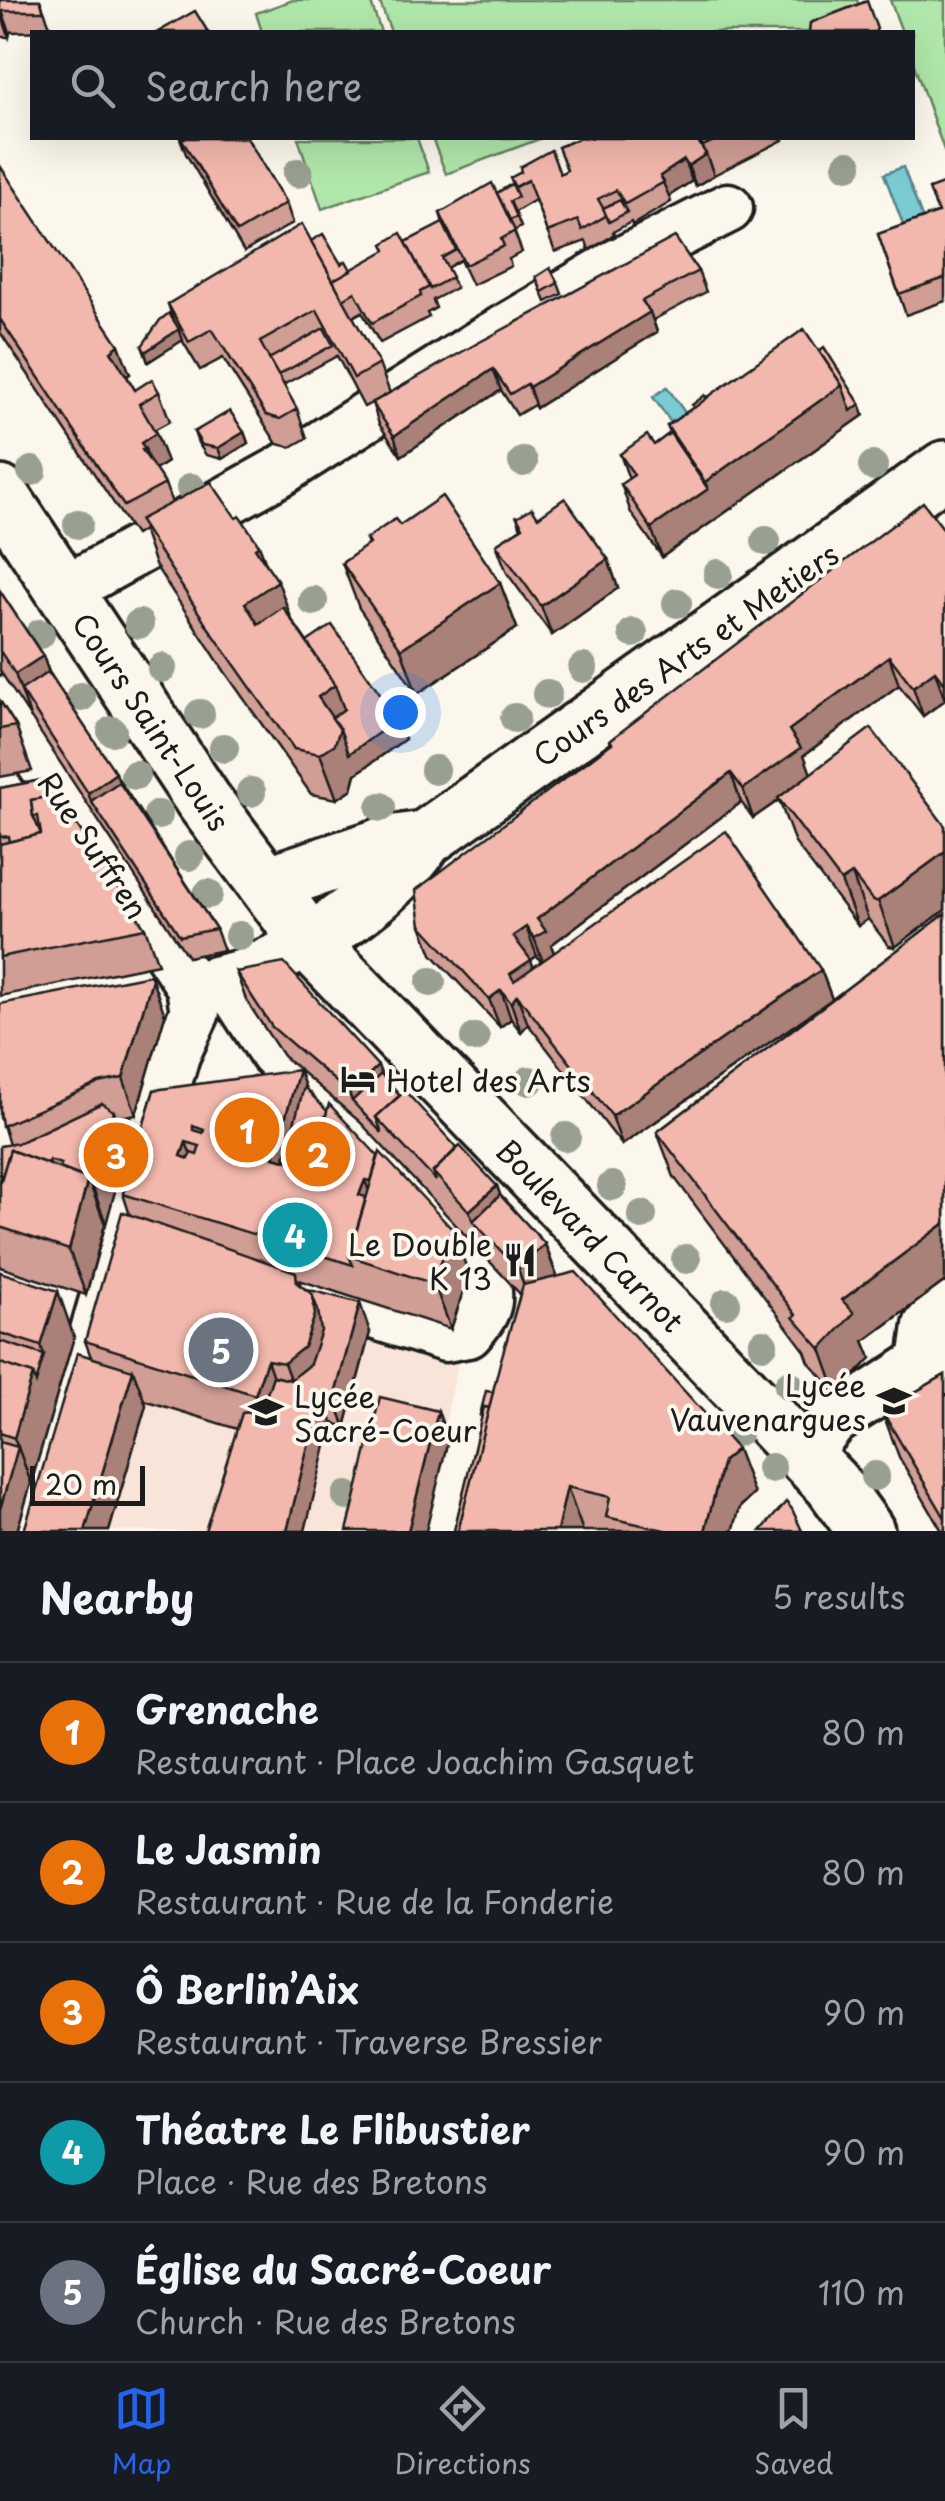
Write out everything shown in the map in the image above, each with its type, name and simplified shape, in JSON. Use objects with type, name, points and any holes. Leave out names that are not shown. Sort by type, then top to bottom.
[{"type":"main road","name":"Cours des Arts et Metiers","points":[[310,944],[377,895],[406,868],[425,839],[945,468]]},
{"type":"main road","name":"Cours Saint-Louis","points":[[0,494],[203,800],[310,944]]},
{"type":"main road","name":"Cours des Arts et Metiers","points":[[267,884],[388,844],[425,839]]},
{"type":"main road","name":"Boulevard Carnot","points":[[310,944],[805,1455],[866,1531]]},
{"type":"street","points":[[64,590],[279,472],[486,340],[599,274],[728,208]]},
{"type":"street","name":"Rue Suffren","points":[[0,702],[190,986],[274,1053],[366,1141],[480,1268],[488,1289],[486,1313],[468,1334],[446,1337],[266,1280]]},
{"type":"street","points":[[0,792],[53,783]]},
{"type":"street","points":[[37,1531],[83,1310],[139,1240],[134,1131],[195,1012],[190,986],[310,944]]},
{"type":"street","points":[[805,1455],[834,1421],[934,1366],[928,1326],[945,1308]]},
{"type":"shaded area","name":"Lycée Sacré-Coeur","points":[[138,1257],[459,1358],[422,1531],[48,1531]]},
{"type":"green space","points":[[293,0],[370,0],[380,30],[261,30],[256,13]]},
{"type":"green space","points":[[379,0],[857,0],[862,15],[822,30],[390,30]]},
{"type":"green space","points":[[890,0],[945,0],[945,153],[915,68],[915,30],[901,30]]},
{"type":"green space","points":[[299,140],[418,140],[429,172],[322,209]]},
{"type":"green space","points":[[433,140],[537,140],[446,174]]},
{"type":"water","points":[[903,167],[923,220],[904,227],[884,174]]},
{"type":"water","points":[[667,387],[700,434],[686,444],[653,397]]},
{"type":"building","points":[[0,0],[40,0],[44,11],[2,11],[0,17]]},
{"type":"building","points":[[867,1],[877,29],[809,30],[810,23]]},
{"type":"building","points":[[195,11],[207,30],[162,30]]},
{"type":"building","points":[[182,140],[248,140],[286,203],[237,232]]},
{"type":"building","points":[[575,140],[697,140],[706,154],[688,166],[684,160],[660,176],[664,182],[625,204],[616,190],[598,199],[607,215],[582,230],[578,220],[547,232],[528,180],[515,187],[510,178],[521,172],[520,167],[551,150],[560,174],[567,170],[558,147]]},
{"type":"building","points":[[0,166],[119,345],[111,351],[135,390],[152,379],[159,392],[139,404],[156,433],[141,443],[165,484],[124,506],[0,319]]},
{"type":"building","points":[[492,183],[515,231],[501,239],[504,246],[465,265],[440,213]]},
{"type":"building","points":[[945,183],[945,278],[899,294],[878,234],[938,213],[929,189]]},
{"type":"building","points":[[512,184],[518,197],[510,201],[517,217],[510,220],[497,193]]},
{"type":"building","points":[[620,200],[627,212],[609,222],[603,208]]},
{"type":"building","points":[[443,223],[456,250],[442,258],[452,277],[430,289],[406,242]]},
{"type":"building","points":[[302,224],[379,364],[354,378],[317,310],[260,342],[297,409],[280,419],[266,415],[212,329],[189,342],[168,304]]},
{"type":"building","points":[[401,233],[429,287],[420,292],[421,296],[372,323],[355,292],[343,299],[333,280],[386,250],[383,244]]},
{"type":"building","points":[[323,234],[341,264],[346,261],[351,270],[333,280],[311,241]]},
{"type":"building","points":[[675,237],[698,271],[642,301],[650,312],[529,387],[527,384],[510,394],[493,369],[394,436],[372,403],[476,344]]},
{"type":"building","points":[[550,268],[558,283],[542,292],[536,277]]},
{"type":"building","points":[[169,313],[179,329],[145,352],[142,346]]},
{"type":"building","points":[[324,328],[333,345],[278,375],[269,359]]},
{"type":"building","points":[[804,329],[842,385],[705,482],[667,426]]},
{"type":"building","points":[[824,347],[860,404],[851,411],[842,385],[819,351]]},
{"type":"building","points":[[230,411],[244,432],[218,448],[202,445],[194,432]]},
{"type":"building","points":[[670,433],[708,489],[651,528],[621,484],[634,475],[620,454],[647,435],[654,445]]},
{"type":"building","points":[[211,482],[236,518],[240,516],[259,545],[255,548],[278,581],[245,603],[258,624],[283,607],[335,685],[318,697],[340,729],[335,744],[320,754],[294,749],[139,520]]},
{"type":"building","points":[[442,496],[500,583],[401,649],[342,563],[369,544],[366,539],[395,519],[400,525]]},
{"type":"building","points":[[565,498],[608,559],[541,606],[496,544],[523,527],[517,517],[532,508],[538,517]]},
{"type":"building","points":[[923,502],[945,531],[945,684],[935,671],[913,687],[889,656],[789,730],[801,748],[743,789],[731,773],[537,919],[546,931],[534,938],[526,927],[513,936],[531,960],[510,974],[514,981],[726,831],[821,970],[612,1116],[517,995],[511,1003],[501,990],[489,999],[421,925],[416,890]]},
{"type":"building","points":[[0,591],[43,656],[15,674],[0,651]]},
{"type":"building","points":[[332,625],[398,719],[349,754],[332,718],[344,709],[335,685],[307,642]]},
{"type":"building","points":[[48,672],[116,773],[88,793],[21,690]]},
{"type":"building","points":[[0,701],[16,726],[0,729]]},
{"type":"building","points":[[871,728],[945,826],[945,852],[878,901],[873,901],[852,874],[841,881],[778,798]]},
{"type":"building","points":[[42,780],[53,796],[31,800],[41,834],[10,842],[9,836],[0,837],[0,788]]},
{"type":"building","points":[[119,782],[216,929],[180,936],[91,801]]},
{"type":"building","points":[[57,795],[145,928],[0,957],[0,844],[41,834],[31,800]]},
{"type":"building","points":[[945,914],[945,1223],[842,1300],[854,1313],[821,1349],[793,1317],[796,1315],[657,1132]]},
{"type":"building","points":[[284,963],[378,1066],[349,1093],[272,1027],[236,972]]},
{"type":"building","points":[[150,975],[123,1078],[99,1083],[2,1126],[0,1004]]},
{"type":"building","points":[[299,1070],[274,1157],[300,1164],[303,1156],[313,1160],[329,1104],[378,1156],[371,1181],[365,1180],[359,1195],[366,1197],[349,1256],[353,1265],[123,1194],[154,1090]],"holes":[[[240,1128],[265,1135],[261,1153],[236,1146]],[[186,1142],[200,1146],[197,1155],[191,1153],[189,1159],[181,1156]]]},
{"type":"building","points":[[381,1074],[400,1095],[376,1117],[382,1133],[352,1101]]},
{"type":"building","points":[[304,1087],[327,1111],[313,1160],[303,1156],[301,1162],[285,1157]]},
{"type":"building","points":[[405,1091],[457,1148],[433,1172],[436,1181],[376,1117]]},
{"type":"building","points":[[102,1103],[114,1112],[93,1188],[88,1179],[60,1168],[61,1164],[49,1160],[48,1164],[10,1150],[0,1184],[0,1146],[18,1143]]},
{"type":"building","points":[[460,1146],[497,1186],[469,1211],[433,1172]]},
{"type":"building","points":[[10,1150],[88,1179],[69,1250],[0,1227],[0,1184]]},
{"type":"building","points":[[380,1152],[452,1229],[434,1284],[349,1256]]},
{"type":"building","points":[[500,1195],[545,1244],[518,1269],[473,1221]]},
{"type":"building","points":[[122,1212],[296,1272],[297,1283],[312,1294],[315,1315],[304,1347],[284,1363],[267,1360],[255,1395],[85,1341]]},
{"type":"building","points":[[0,1272],[58,1291],[41,1346],[0,1333]]},
{"type":"building","points":[[576,1272],[737,1449],[723,1461],[705,1531],[669,1531],[606,1517],[610,1497],[567,1487],[557,1531],[458,1531],[523,1285]]},
{"type":"building","points":[[306,1289],[360,1303],[334,1398],[321,1393],[287,1531],[205,1531],[242,1413],[261,1411],[273,1376],[290,1380],[310,1364],[321,1331],[318,1310]]},
{"type":"building","points":[[0,1341],[44,1355],[36,1383],[33,1374],[0,1363]]},
{"type":"building","points":[[77,1353],[133,1370],[85,1531],[24,1531]]},
{"type":"building","points":[[0,1363],[33,1374],[14,1438],[0,1433]]},
{"type":"building","points":[[945,1375],[945,1518],[882,1411]]},
{"type":"building","points":[[486,1391],[493,1392],[489,1408],[484,1407],[480,1415]]},
{"type":"building","points":[[380,1397],[438,1411],[408,1531],[347,1531]]},
{"type":"building","points":[[484,1407],[489,1408],[458,1531],[454,1531]]},
{"type":"building","points":[[0,1442],[18,1447],[0,1509]]},
{"type":"building","points":[[786,1502],[802,1531],[761,1531]]},
{"type":"place","name":"Hotel des Arts","points":[[358,1079]]},
{"type":"place","name":"Grenache","points":[[247,1130]]},
{"type":"place","name":"Le Jasmin","points":[[318,1154]]},
{"type":"place","name":"Ô Berlin’Aix","points":[[116,1155]]},
{"type":"place","name":"Théatre Le Flibustier","points":[[295,1235]]},
{"type":"place","name":"Le Double K 13","points":[[520,1260]]},
{"type":"place","name":"Église du Sacré-Coeur","points":[[221,1350]]},
{"type":"place","name":"Lycée Vauvenargues","points":[[894,1401]]},
{"type":"place","name":"Lycée Sacré-Coeur","points":[[266,1412]]}]
